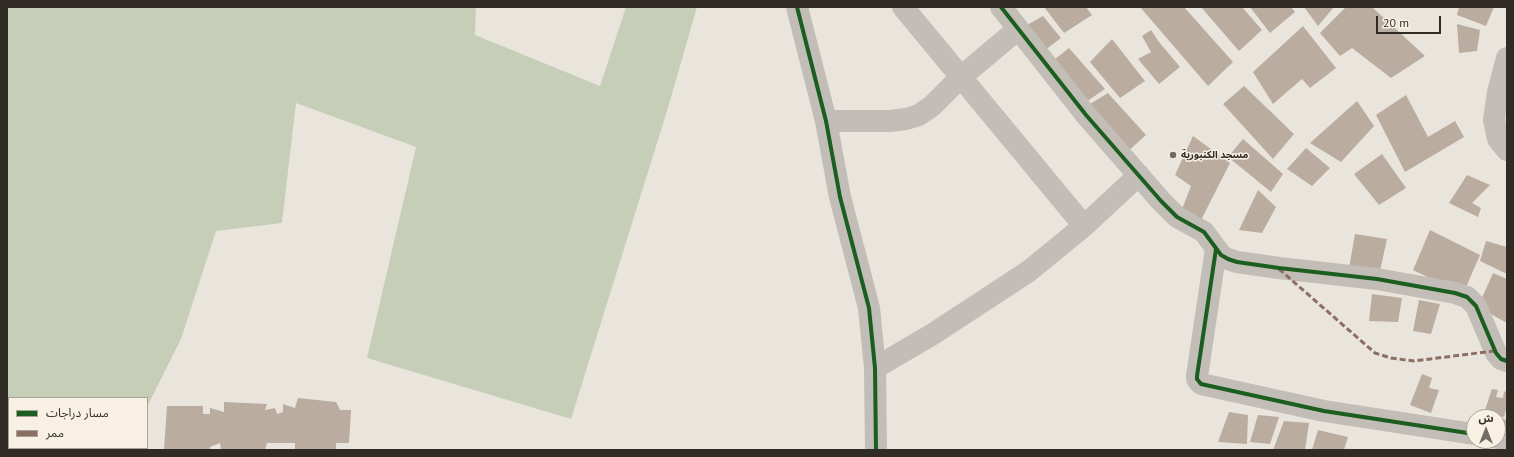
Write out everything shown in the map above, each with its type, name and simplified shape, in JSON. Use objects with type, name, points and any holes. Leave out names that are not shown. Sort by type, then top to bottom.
[{"type":"street","points":[[797,7],[826,121],[840,197],[868,308],[875,368],[876,450]]},
{"type":"street","points":[[903,7],[1084,226]]},
{"type":"street","points":[[1001,7],[1086,115],[1172,213],[1204,232],[1216,249],[1228,259],[1237,262],[1279,268],[1377,279],[1455,293],[1467,297],[1476,306],[1501,357]]},
{"type":"street","points":[[826,121],[890,121],[906,119],[919,115],[932,106],[961,77],[1018,29]]},
{"type":"street","points":[[1507,58],[1498,92],[1494,120],[1498,139],[1507,150]]},
{"type":"street","points":[[875,368],[933,334],[1029,272],[1084,226],[1139,176]]},
{"type":"street","points":[[1216,249],[1197,376],[1197,379],[1201,384],[1324,411],[1466,433]]},
{"type":"street","points":[[1501,357],[1507,335]]},
{"type":"green space","points":[[7,7],[476,7],[475,35],[600,86],[626,7],[697,7],[667,111],[571,419],[367,358],[416,147],[296,103],[282,223],[216,231],[181,339],[148,405],[148,397],[8,397],[8,449],[124,450],[7,450]]},
{"type":"building","points":[[1044,7],[1086,7],[1092,15],[1064,33]]},
{"type":"building","points":[[1140,7],[1184,7],[1233,62],[1208,86]]},
{"type":"building","points":[[1201,7],[1242,7],[1262,30],[1239,51]]},
{"type":"building","points":[[1250,7],[1291,7],[1295,12],[1270,33]]},
{"type":"building","points":[[1304,7],[1334,7],[1318,26]]},
{"type":"building","points":[[1346,7],[1372,7],[1425,56],[1391,78],[1352,48],[1340,56],[1320,33]]},
{"type":"building","points":[[1459,7],[1494,7],[1486,26],[1457,15]]},
{"type":"building","points":[[1043,16],[1061,38],[1045,50],[1027,25]]},
{"type":"building","points":[[1457,24],[1480,30],[1477,51],[1459,53]]},
{"type":"building","points":[[1303,26],[1336,68],[1310,88],[1302,79],[1273,104],[1253,72]]},
{"type":"building","points":[[1151,30],[1180,67],[1159,84],[1138,59],[1151,52],[1142,36]]},
{"type":"building","points":[[1112,39],[1145,81],[1120,98],[1090,62]]},
{"type":"building","points":[[1069,48],[1105,89],[1086,102],[1055,59]]},
{"type":"building","points":[[1244,86],[1294,134],[1273,159],[1223,104]]},
{"type":"building","points":[[1108,93],[1146,135],[1126,153],[1090,104]]},
{"type":"building","points":[[1406,95],[1428,137],[1455,121],[1464,137],[1405,172],[1376,115]]},
{"type":"building","points":[[1357,101],[1374,126],[1341,162],[1310,143]]},
{"type":"building","points":[[1193,136],[1230,163],[1198,226],[1179,217],[1191,186],[1175,175]]},
{"type":"building","points":[[1243,139],[1283,174],[1271,192],[1228,157]]},
{"type":"building","points":[[1306,148],[1330,168],[1312,186],[1287,169]]},
{"type":"building","points":[[1382,154],[1406,188],[1379,205],[1354,174]]},
{"type":"building","points":[[1467,175],[1490,185],[1472,203],[1481,208],[1478,217],[1449,203]]},
{"type":"building","points":[[1258,190],[1276,207],[1262,233],[1239,230]]},
{"type":"building","points":[[1430,230],[1480,255],[1463,294],[1413,270]]},
{"type":"building","points":[[1355,234],[1387,239],[1380,271],[1349,268]]},
{"type":"building","points":[[1486,241],[1507,247],[1507,274],[1480,261]]},
{"type":"building","points":[[1493,273],[1507,279],[1507,323],[1478,307]]},
{"type":"building","points":[[1372,294],[1402,298],[1398,322],[1369,321]]},
{"type":"building","points":[[1419,300],[1440,304],[1431,334],[1413,331]]},
{"type":"building","points":[[1422,374],[1432,378],[1429,388],[1439,390],[1431,413],[1410,405]]},
{"type":"building","points":[[1492,389],[1498,390],[1496,397],[1503,398],[1504,391],[1507,393],[1506,410],[1485,409]]},
{"type":"building","points":[[298,398],[336,402],[340,410],[351,410],[349,443],[336,443],[336,450],[295,450],[295,443],[267,443],[265,450],[221,450],[220,443],[210,447],[210,450],[164,450],[167,406],[203,406],[203,414],[210,414],[210,408],[224,412],[224,402],[267,404],[265,410],[275,408],[277,414],[283,412],[283,404],[295,408]]},
{"type":"building","points":[[1229,412],[1248,415],[1247,444],[1218,442]]},
{"type":"building","points":[[1258,415],[1279,417],[1270,444],[1250,442]]},
{"type":"building","points":[[1506,420],[1507,420],[1506,433]]},
{"type":"building","points":[[1284,421],[1309,423],[1305,450],[1273,450]]},
{"type":"building","points":[[1318,430],[1348,437],[1344,450],[1312,450]]},
{"type":"marked path","points":[[1279,269],[1375,353],[1391,358],[1414,361],[1494,351]]},
{"type":"cycle path","points":[[797,7],[826,121],[840,197],[869,308],[875,368],[876,450]]},
{"type":"cycle path","points":[[1001,7],[1086,115],[1161,201],[1177,217],[1204,232],[1221,255],[1237,262],[1377,279],[1455,293],[1467,297],[1476,306],[1496,353],[1501,359],[1507,361]]},
{"type":"cycle path","points":[[1216,249],[1197,376],[1197,379],[1201,384],[1324,411],[1466,433]]},
{"type":"place","name":"مسجد الكنبورية","points":[[1173,155]]}]
